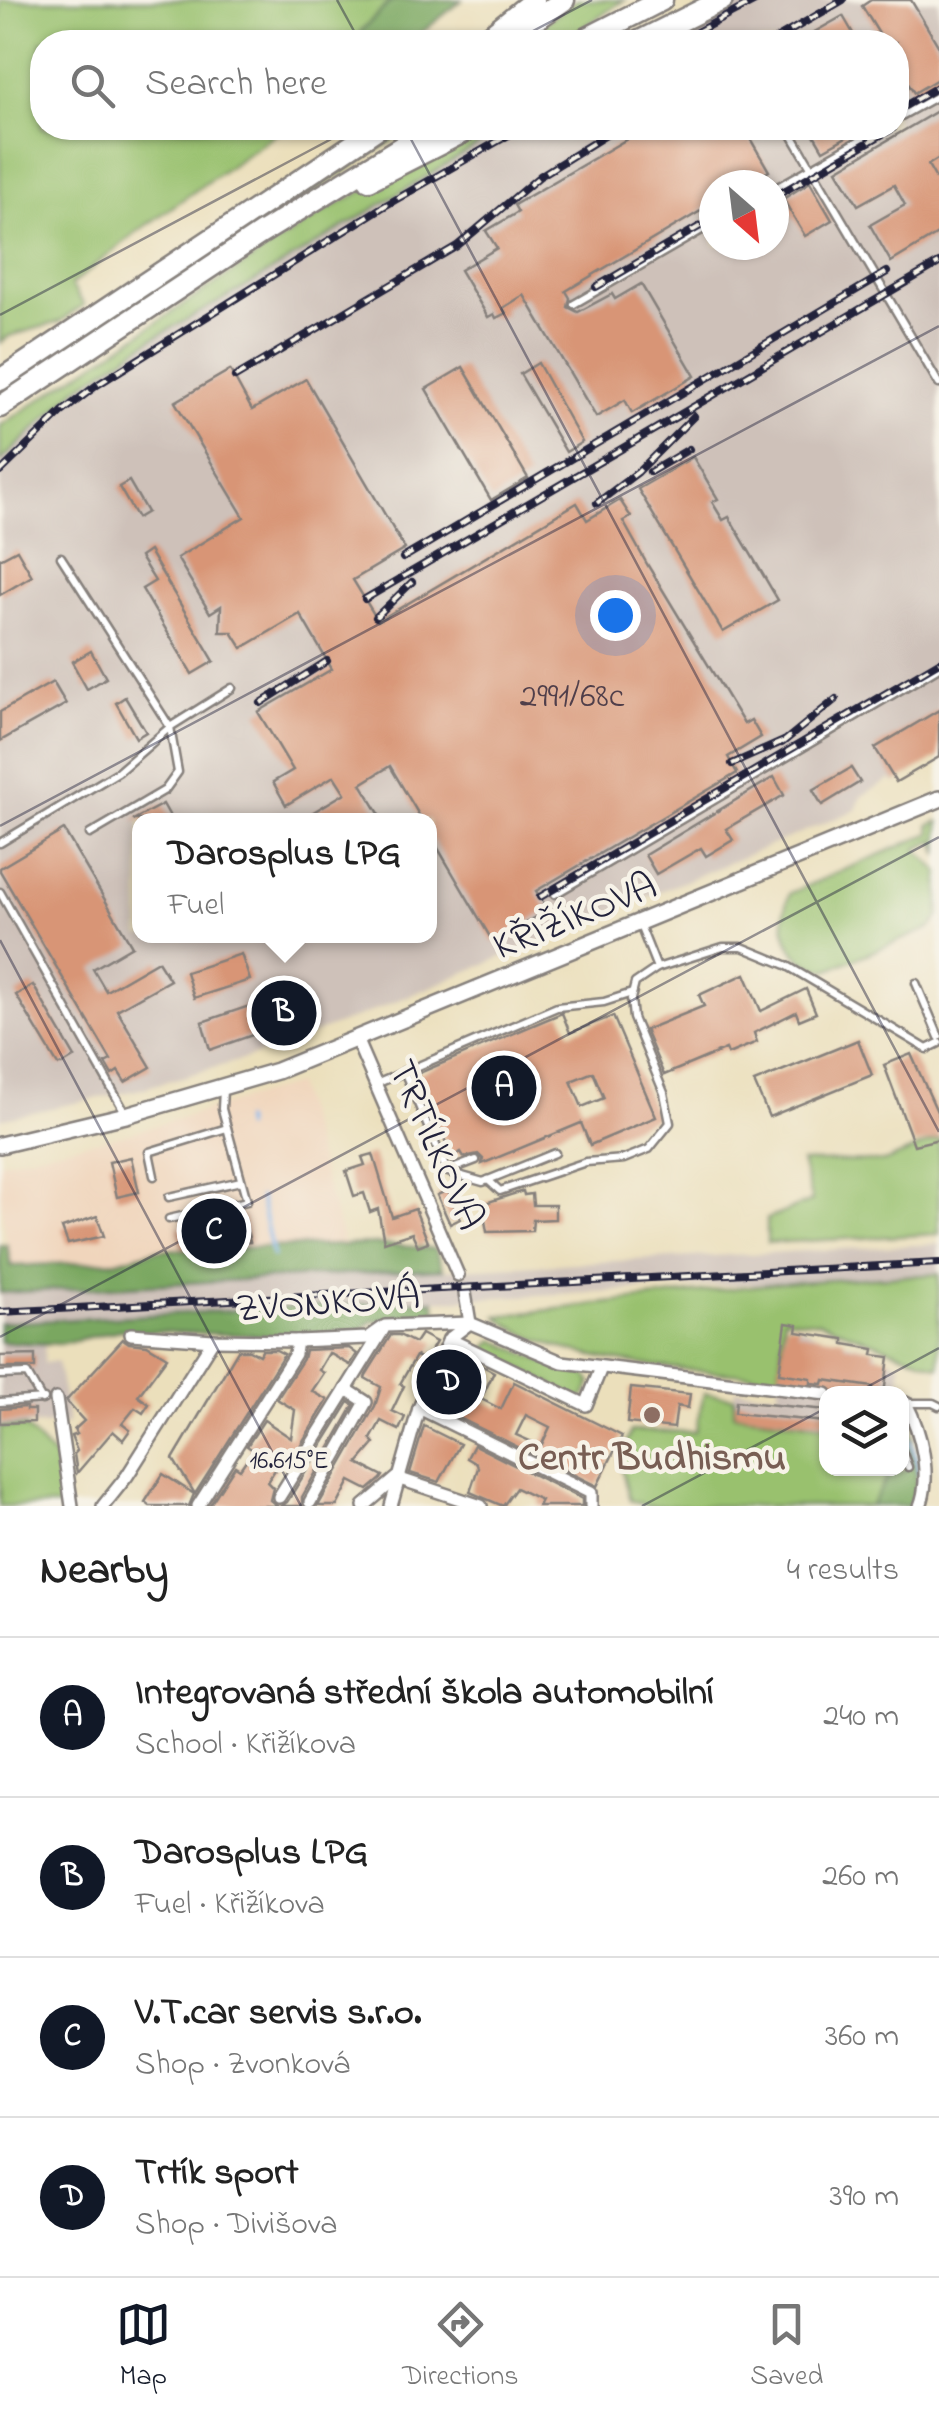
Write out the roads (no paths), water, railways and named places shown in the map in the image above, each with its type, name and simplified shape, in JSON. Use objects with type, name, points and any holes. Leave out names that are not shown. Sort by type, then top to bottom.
[{"type":"highway","points":[[497,30],[534,0]]},
{"type":"highway","points":[[521,30],[564,0]]},
{"type":"highway","points":[[602,30],[662,0]]},
{"type":"highway","points":[[662,30],[722,0]]},
{"type":"highway","points":[[0,380],[360,140]]},
{"type":"highway","points":[[0,407],[260,234],[413,140]]},
{"type":"highway","points":[[260,234],[328,204],[448,140]]},
{"type":"street","name":"KŘIŽÍKOVA","points":[[0,1145],[126,1115],[277,1071],[939,799]]},
{"type":"street","name":"TRTÍLKOVA","points":[[356,1038],[458,1275]]},
{"type":"street","name":"TRTÍLKOVA","points":[[465,1293],[470,1323]]},
{"type":"street","name":"ZVONKOVÁ","points":[[131,1334],[297,1341],[368,1338],[385,1326],[470,1323]]},
{"type":"street","points":[[391,1506],[419,1408],[449,1339],[470,1323],[562,1362],[819,1393]]},
{"type":"street","points":[[279,1497],[385,1326]]},
{"type":"street","points":[[449,1339],[586,1405],[601,1368]]},
{"type":"street","points":[[102,1506],[128,1476],[212,1340]]},
{"type":"street","points":[[198,1506],[295,1354],[297,1341]]},
{"type":"street","points":[[310,1502],[366,1402],[346,1389]]},
{"type":"street","points":[[49,1399],[72,1506]]},
{"type":"street","points":[[419,1408],[591,1493],[591,1506]]},
{"type":"street","points":[[909,1418],[927,1488],[920,1506]]},
{"type":"street","points":[[364,1506],[397,1478]]},
{"type":"street","points":[[397,1478],[481,1506]]},
{"type":"lane","points":[[909,111],[939,94]]},
{"type":"lane","points":[[795,140],[939,384]]},
{"type":"lane","points":[[789,180],[860,140]]},
{"type":"lane","points":[[574,304],[699,233]]},
{"type":"lane","points":[[20,367],[32,386]]},
{"type":"lane","points":[[61,557],[170,727],[178,772],[165,790],[90,834]]},
{"type":"lane","points":[[555,894],[939,667]]},
{"type":"lane","points":[[0,843],[118,772],[170,727],[232,688]]},
{"type":"lane","points":[[0,892],[126,1115]]},
{"type":"lane","points":[[638,922],[658,968]]},
{"type":"lane","points":[[488,1180],[500,1190],[586,1162],[624,1159],[649,1149],[670,1123],[664,1093],[633,1018],[636,983],[658,968],[742,946],[786,965],[927,1049],[939,1040],[916,983]]},
{"type":"lane","points":[[376,1084],[557,1007],[604,1002],[633,993]]},
{"type":"lane","points":[[404,1072],[447,1171],[483,1182],[555,1153]]},
{"type":"lane","points":[[169,1219],[246,1201],[222,1109],[223,1088]]},
{"type":"lane","points":[[154,1176],[148,1152],[227,1128]]},
{"type":"lane","points":[[447,1171],[476,1160]]},
{"type":"lane","points":[[169,1197],[241,1181]]},
{"type":"lane","points":[[0,1375],[26,1374],[49,1399]]},
{"type":"lane","points":[[0,1402],[49,1399]]},
{"type":"lane","points":[[909,1402],[933,1402],[939,1406]]},
{"type":"waterway","points":[[243,1121],[244,1128]]},
{"type":"waterway","points":[[260,1197],[273,1256]]},
{"type":"waterway","points":[[911,1441],[920,1473]]},
{"type":"railway","points":[[701,30],[757,0]]},
{"type":"railway","points":[[792,30],[843,0]]},
{"type":"railway","points":[[909,103],[939,86]]},
{"type":"railway","points":[[0,472],[62,412],[97,385],[381,208],[500,140]]},
{"type":"railway","points":[[235,377],[457,246],[540,176],[598,140]]},
{"type":"railway","points":[[789,188],[872,140]]},
{"type":"railway","points":[[596,287],[699,227]]},
{"type":"railway","points":[[365,599],[939,263]]},
{"type":"railway","points":[[403,558],[887,272]]},
{"type":"railway","points":[[597,503],[638,472],[694,416]]},
{"type":"railway","points":[[650,472],[689,449]]},
{"type":"railway","points":[[376,617],[412,582]]},
{"type":"railway","points":[[261,703],[327,661]]},
{"type":"railway","points":[[540,897],[939,662]]},
{"type":"railway","points":[[782,743],[836,699]]},
{"type":"railway","points":[[732,764],[784,741]]},
{"type":"railway","points":[[0,1312],[939,1263]]},
{"type":"place","name":"Darosplus LPG","points":[[284,1013]]},
{"type":"place","name":"Integrovaná střední škola automobilní","points":[[504,1088]]},
{"type":"place","name":"V.T.car servis s.r.o.","points":[[214,1231]]},
{"type":"place","name":"Trtík sport","points":[[449,1382]]},
{"type":"place","name":"Centr Budhismu","points":[[652,1415]]}]
